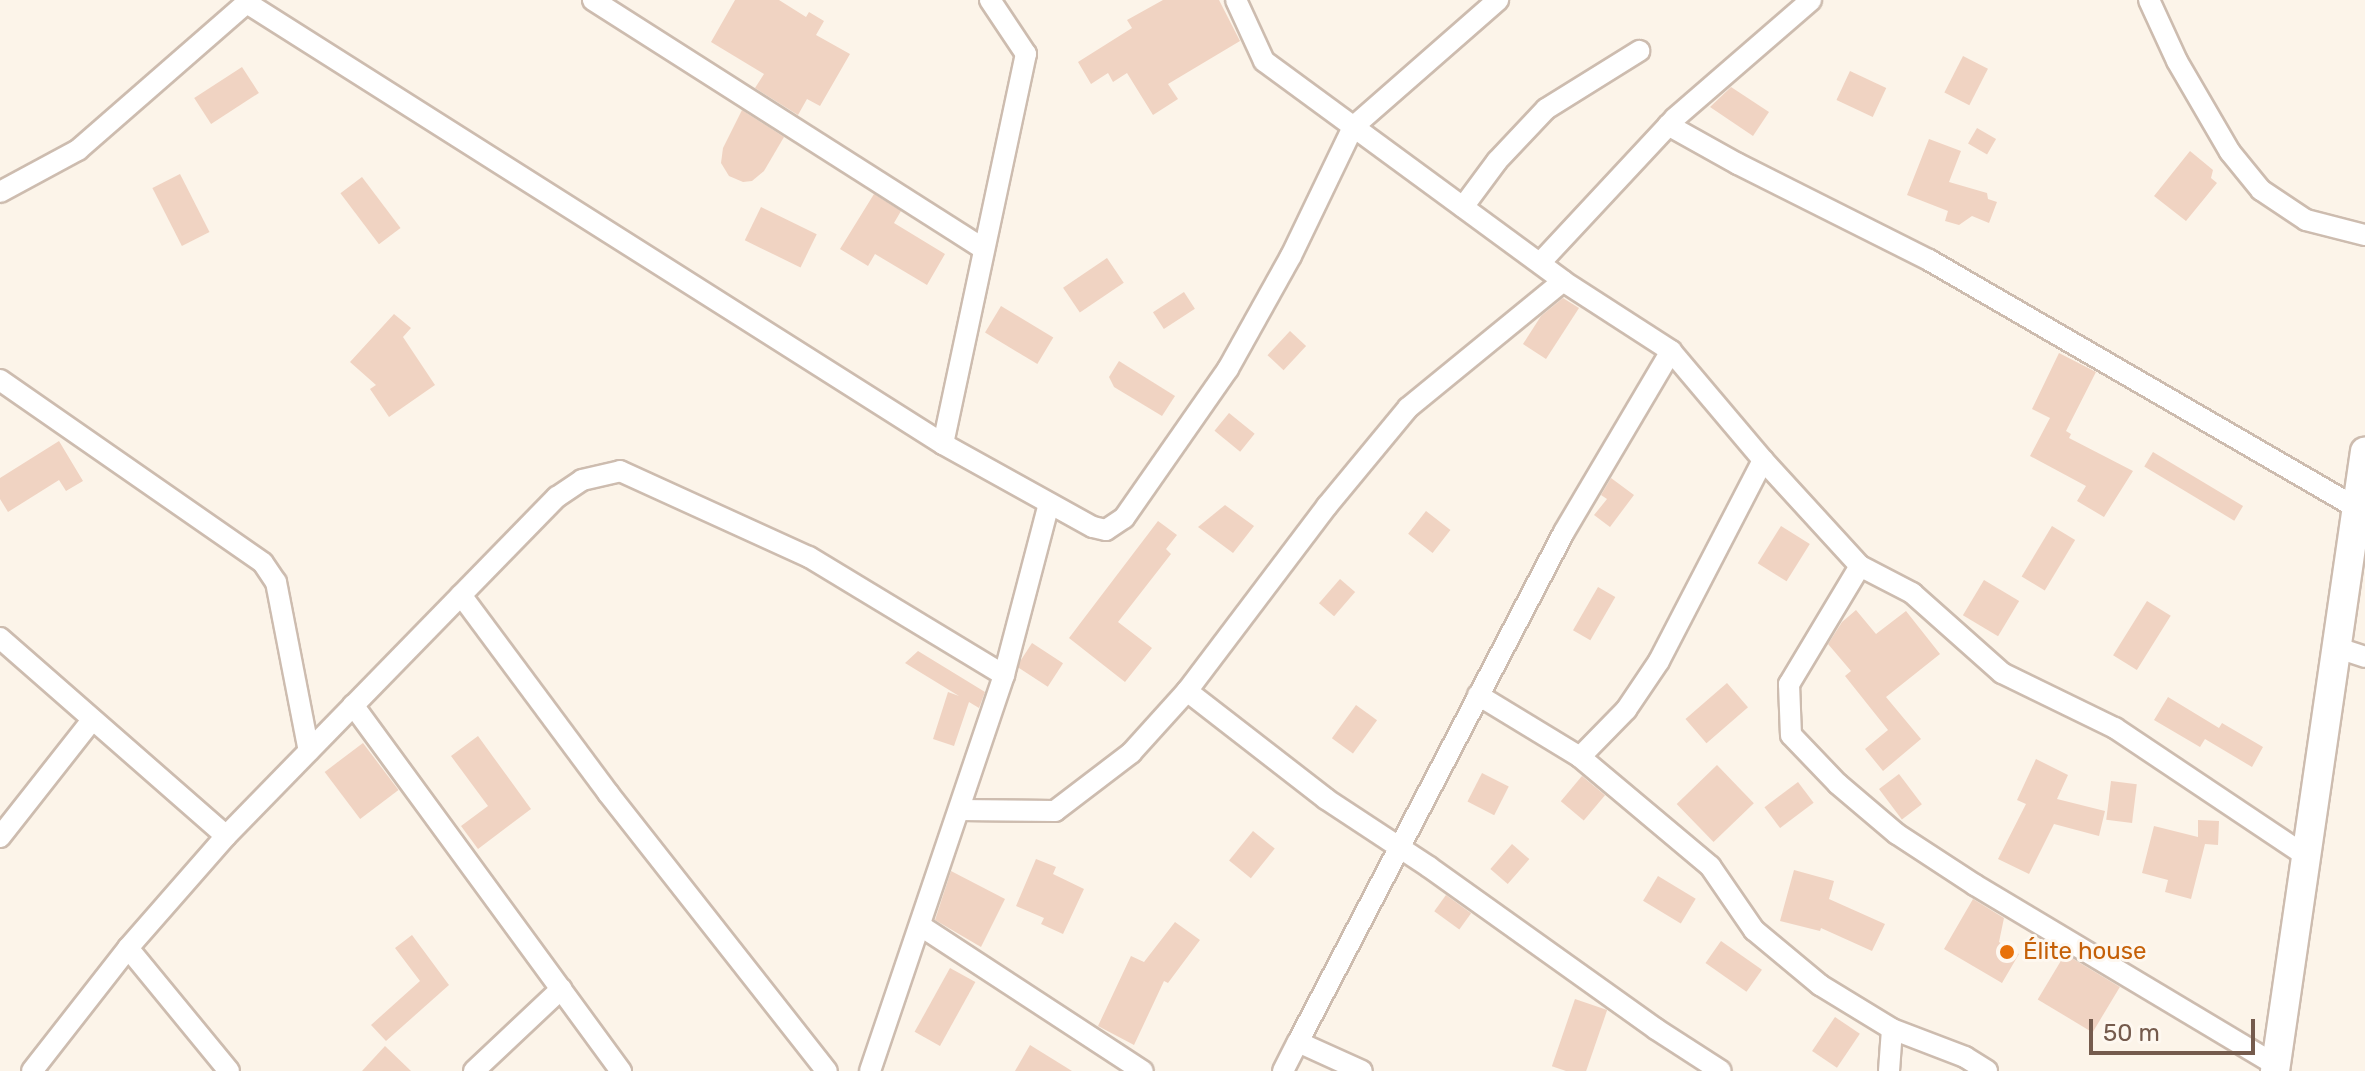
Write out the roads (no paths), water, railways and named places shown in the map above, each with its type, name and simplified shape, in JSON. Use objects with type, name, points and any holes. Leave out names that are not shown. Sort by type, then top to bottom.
[{"type":"main road","points":[[2276,1068],[2365,451]]},
{"type":"street","points":[[593,0],[983,248]]},
{"type":"street","points":[[943,444],[1026,54],[990,0]]},
{"type":"street","points":[[1236,0],[1264,61],[1563,281],[1671,351],[1763,460],[1860,566],[1912,593],[2002,673],[2115,728],[2305,855]]},
{"type":"street","points":[[0,192],[78,150],[248,1],[943,444],[1049,504],[1093,527],[1106,530],[1124,518],[1228,369],[1291,256],[1353,127],[1498,0]]},
{"type":"street","points":[[1540,263],[1668,125],[1811,0]]},
{"type":"street","points":[[2149,0],[2177,61],[2230,152],[2261,190],[2306,220],[2365,235]]},
{"type":"street","points":[[1463,207],[1497,161],[1546,109],[1639,51]]},
{"type":"street","points":[[1668,125],[1738,164],[1929,260],[2357,508]]},
{"type":"street","points":[[960,810],[1055,811],[1131,753],[1187,691],[1327,506],[1408,408],[1563,281]]},
{"type":"street","points":[[1283,1071],[1564,532],[1671,351]]},
{"type":"street","points":[[0,380],[263,563],[276,582],[309,751]]},
{"type":"street","points":[[1580,757],[1626,710],[1659,661],[1763,460]]},
{"type":"street","points":[[32,1071],[128,948],[226,836],[557,497],[582,480],[620,471],[809,557],[1004,675]]},
{"type":"street","points":[[870,1071],[1004,675],[1049,504]]},
{"type":"street","points":[[1860,566],[1789,684],[1791,735],[1838,784],[1897,834],[1975,885],[2276,1068]]},
{"type":"street","points":[[461,595],[608,793],[827,1071]]},
{"type":"street","points":[[0,638],[226,836]]},
{"type":"street","points":[[2338,648],[2365,657]]},
{"type":"street","points":[[1187,691],[1326,799],[1721,1071]]},
{"type":"street","points":[[1478,695],[1580,757],[1710,866],[1754,930],[1820,985],[1892,1029],[1965,1057],[1987,1071]]},
{"type":"street","points":[[353,705],[621,1071]]},
{"type":"street","points":[[0,837],[92,720]]},
{"type":"street","points":[[921,926],[1143,1071]]},
{"type":"street","points":[[128,948],[229,1071]]},
{"type":"street","points":[[474,1071],[561,989]]},
{"type":"street","points":[[1889,1071],[1892,1029]]},
{"type":"street","points":[[1298,1042],[1362,1071]]},
{"type":"place","name":"Élite house","points":[[2007,952]]}]
